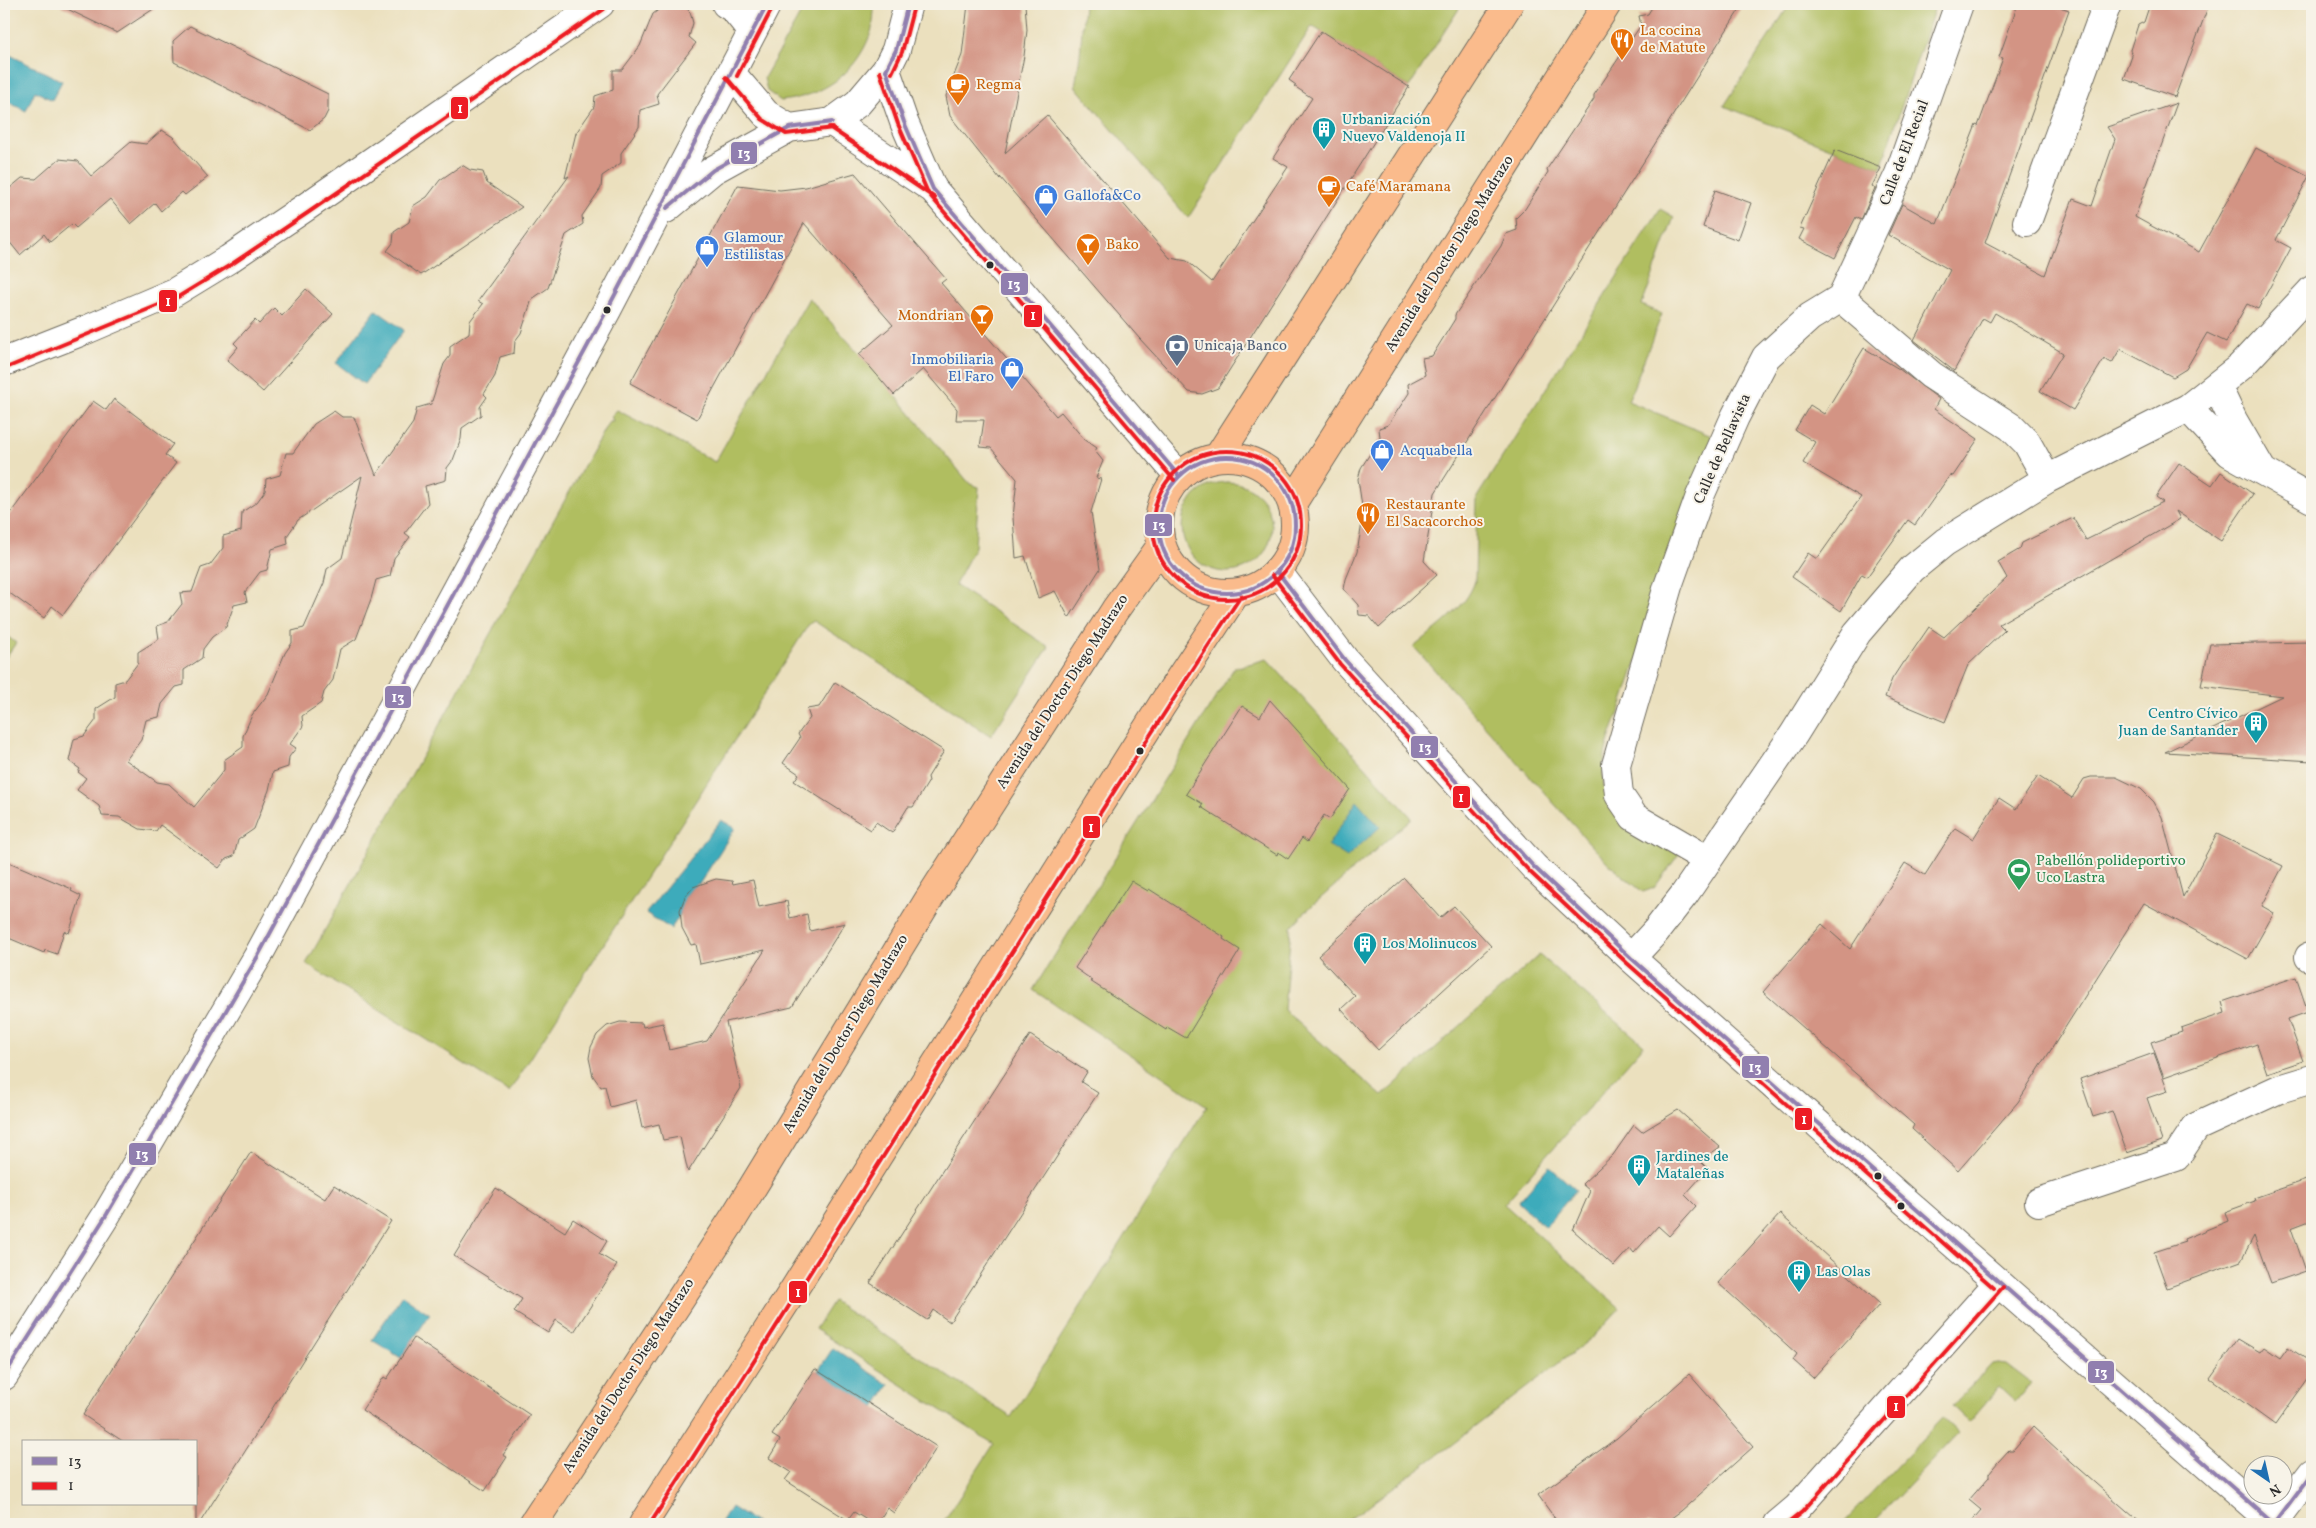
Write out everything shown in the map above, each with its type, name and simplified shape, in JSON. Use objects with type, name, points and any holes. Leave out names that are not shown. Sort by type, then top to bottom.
[{"type":"main road","points":[[1218,457],[1509,4]]},
{"type":"main road","name":"Avenida del Doctor Diego Madrazo","points":[[1292,504],[1607,4]]},
{"type":"main road","points":[[1232,456],[1252,461],[1269,471],[1284,486],[1292,504],[1296,522],[1294,540],[1288,556],[1277,571],[1265,582],[1252,589],[1236,593],[1212,592],[1190,584],[1172,567],[1161,546],[1158,521],[1164,496],[1179,476],[1194,464],[1218,457],[1232,456]]},
{"type":"main road","name":"Avenida del Doctor Diego Madrazo","points":[[533,1524],[733,1218],[929,899],[1115,610],[1161,546]]},
{"type":"main road","points":[[643,1524],[791,1294],[1162,705],[1236,593]]},
{"type":"street","points":[[4,362],[175,292],[306,208],[600,4]]},
{"type":"street","points":[[726,4],[734,9],[752,31]]},
{"type":"street","points":[[4,1376],[107,1214],[258,956],[657,216],[767,4]]},
{"type":"street","points":[[657,216],[713,170],[789,128],[832,122],[858,103],[886,70],[896,50],[908,4]]},
{"type":"street","name":"Calle de El Recial","points":[[1841,298],[1899,174],[1960,4]]},
{"type":"street","points":[[2027,222],[2107,4]]},
{"type":"street","points":[[886,70],[904,122],[934,189]]},
{"type":"street","points":[[731,73],[766,114],[789,128]]},
{"type":"street","points":[[832,122],[934,189],[1179,476]]},
{"type":"street","points":[[1631,958],[1656,931],[1708,860],[1794,734],[1857,633],[1912,569],[1946,542],[2048,479],[2188,408],[2240,367],[2312,290]]},
{"type":"street","points":[[1841,298],[1931,375],[2011,427],[2027,443],[2048,479]]},
{"type":"street","name":"Calle de Bellavista","points":[[1708,860],[1634,817],[1619,795],[1616,764],[1668,586],[1700,496],[1735,417],[1766,357],[1810,317],[1841,298]]},
{"type":"street","points":[[2216,386],[2232,420],[2263,471]]},
{"type":"street","points":[[2188,408],[2230,453],[2312,499]]},
{"type":"street","points":[[1277,571],[1345,660],[1534,867],[1631,958],[2274,1524],[2312,1473]]},
{"type":"street","points":[[2039,1202],[2176,1158],[2196,1127],[2280,1089],[2312,1079]]},
{"type":"street","points":[[1778,1524],[1797,1508],[1998,1283]]},
{"type":"green space","points":[[806,4],[875,4],[873,24],[864,49],[846,72],[835,81],[810,94],[781,101],[767,91],[764,78]]},
{"type":"green space","points":[[1084,4],[1462,4],[1409,87],[1312,26],[1188,218],[1075,86],[1080,55]]},
{"type":"green space","points":[[1790,4],[1936,4],[1881,168],[1724,106]]},
{"type":"green space","points":[[1660,209],[1674,217],[1642,305],[1662,314],[1628,401],[1714,437],[1605,754],[1603,776],[1607,798],[1679,854],[1654,888],[1643,892],[1612,867],[1592,846],[1414,647],[1458,609],[1471,591],[1475,581],[1477,497]]},
{"type":"green space","points":[[809,298],[875,371],[970,484],[979,487],[975,547],[955,585],[1049,647],[991,736],[814,621],[809,624],[509,1092],[306,964],[609,421],[613,421],[611,416],[617,410],[715,462]]},
{"type":"green space","points":[[1227,482],[1244,486],[1259,495],[1268,510],[1272,527],[1268,544],[1259,559],[1244,568],[1227,572],[1210,568],[1195,559],[1186,544],[1182,527],[1186,510],[1195,495],[1210,486]]},
{"type":"green space","points":[[4,634],[16,643],[4,660]]},
{"type":"green space","points":[[1267,659],[1412,818],[1306,911],[1291,927],[1284,1010],[1382,1096],[1539,955],[1644,1045],[1504,1204],[1620,1308],[1593,1337],[1450,1446],[1343,1524],[942,1524],[994,1444],[815,1329],[833,1301],[1011,1417],[1207,1106],[1033,990],[1234,668]]},
{"type":"green space","points":[[1992,1364],[2006,1364],[2031,1383],[2015,1402],[1999,1387],[1969,1422],[1952,1406]]},
{"type":"green space","points":[[1942,1418],[1958,1433],[1872,1524],[1842,1524]]},
{"type":"water","points":[[4,52],[62,81],[52,100],[35,91],[26,111],[4,100]]},
{"type":"water","points":[[376,310],[404,330],[364,384],[336,363]]},
{"type":"water","points":[[1357,801],[1380,827],[1347,857],[1328,845]]},
{"type":"water","points":[[721,820],[735,828],[700,883],[688,893],[679,916],[671,929],[646,913]]},
{"type":"water","points":[[1549,1166],[1576,1190],[1545,1227],[1518,1202]]},
{"type":"water","points":[[402,1295],[430,1314],[401,1358],[372,1340]]},
{"type":"water","points":[[833,1348],[889,1385],[871,1414],[818,1371]]},
{"type":"water","points":[[731,1507],[758,1524],[720,1524]]},
{"type":"building","points":[[57,4],[161,4],[117,33]]},
{"type":"building","points":[[678,4],[684,6],[690,12],[693,23],[689,37],[696,43],[657,94],[659,104],[640,110],[639,127],[621,153],[621,163],[602,176],[601,188],[582,216],[583,224],[566,235],[548,288],[532,299],[521,333],[515,341],[514,353],[500,357],[495,376],[484,394],[487,397],[480,407],[481,415],[462,428],[461,439],[453,460],[447,468],[446,480],[425,486],[428,503],[405,533],[410,537],[394,558],[390,576],[376,580],[356,639],[340,649],[333,680],[324,692],[321,703],[302,716],[303,726],[290,744],[296,748],[289,757],[288,767],[273,772],[269,790],[254,829],[238,840],[234,856],[226,859],[219,868],[160,825],[156,831],[140,829],[119,817],[102,816],[99,806],[77,790],[86,778],[78,772],[80,769],[69,761],[74,739],[84,736],[96,720],[96,709],[115,697],[115,683],[125,680],[138,663],[138,652],[159,639],[157,626],[168,622],[182,604],[180,593],[192,592],[201,568],[210,565],[223,548],[223,536],[241,531],[242,512],[257,502],[265,491],[266,479],[280,475],[286,453],[293,453],[314,424],[334,411],[342,417],[354,417],[376,475],[413,423],[417,408],[431,404],[444,364],[450,356],[450,346],[469,333],[470,321],[483,304],[478,301],[569,176],[565,178],[576,133],[594,107],[595,96],[613,90],[613,70],[622,70],[640,46],[653,14],[665,5]],"holes":[[[362,476],[342,558],[327,569],[324,583],[304,628],[292,631],[292,643],[285,653],[268,694],[252,715],[243,736],[243,747],[224,760],[224,770],[194,807],[169,784],[157,782],[126,760],[141,740],[146,720],[159,717],[162,704],[176,687],[184,685],[184,670],[202,658],[203,649],[212,637],[226,627],[234,605],[247,602],[245,592],[260,572],[267,570],[272,549],[288,544],[287,536],[298,520]]]},
{"type":"building","points":[[968,4],[1025,4],[1027,30],[1024,56],[1005,153],[1047,115],[1170,258],[1187,261],[1212,282],[1288,167],[1273,158],[1312,98],[1294,86],[1296,85],[1289,80],[1321,31],[1409,87],[1218,388],[1202,394],[1189,392],[1139,338],[1000,177],[1000,179],[950,116],[946,96],[962,55]]},
{"type":"building","points":[[1654,4],[1743,4],[1435,493],[1424,561],[1437,575],[1379,628],[1369,616],[1359,615],[1358,605],[1344,589],[1357,552],[1361,529],[1362,506],[1358,479],[1361,468],[1380,438],[1379,428],[1388,425],[1409,393],[1408,384],[1425,375],[1422,358],[1432,356],[1455,319],[1455,315],[1501,246],[1506,234],[1517,230],[1516,218],[1525,209],[1548,172],[1547,169],[1641,25],[1639,16],[1648,14]]},
{"type":"building","points":[[2018,4],[2051,4],[2069,10],[1985,243],[2045,275],[2073,199],[2092,206],[2115,139],[2107,127],[2177,103],[2135,217],[2199,252],[2256,148],[2309,176],[2276,240],[2291,248],[2258,309],[2247,304],[2226,342],[2207,333],[2186,369],[2173,377],[2120,349],[2112,363],[2104,359],[2073,410],[2040,391],[2063,353],[1995,313],[1990,322],[1983,318],[1954,371],[1914,340],[1950,270],[1888,235],[1902,204],[1937,224],[1976,125],[1978,126],[2003,58],[1999,57]]},
{"type":"building","points":[[2150,4],[2209,4],[2175,97],[2124,79],[2132,56],[2130,50],[2138,25],[2144,22]]},
{"type":"building","points":[[190,26],[328,94],[328,111],[324,119],[310,130],[174,62],[173,41]]},
{"type":"building","points":[[162,130],[173,137],[208,177],[185,195],[182,192],[161,211],[155,203],[131,224],[110,199],[76,228],[72,224],[50,242],[44,234],[20,255],[4,235],[4,193],[22,178],[36,179],[59,159],[78,161],[91,176],[131,142],[146,144]]},
{"type":"building","points":[[1835,150],[1881,168],[1872,186],[1875,188],[1861,220],[1856,217],[1835,258],[1799,239],[1804,229],[1800,228]]},
{"type":"building","points":[[462,165],[470,170],[483,172],[487,183],[522,207],[421,275],[387,251],[393,243],[394,232],[409,222],[413,206],[427,197],[440,180]]},
{"type":"building","points":[[855,173],[946,279],[941,283],[1056,416],[1061,412],[1084,439],[1097,448],[1095,451],[1103,461],[1096,478],[1101,479],[1091,512],[1100,569],[1069,618],[1055,591],[1038,598],[1025,556],[1016,558],[1013,517],[1017,479],[991,448],[980,447],[984,420],[956,420],[957,409],[923,369],[894,395],[859,354],[893,325],[804,223],[697,419],[630,383],[738,185],[780,190],[806,187]]},
{"type":"building","points":[[1715,190],[1751,203],[1738,240],[1703,227]]},
{"type":"building","points":[[306,289],[333,314],[263,392],[227,360],[238,347],[234,343],[255,320],[259,324],[274,308],[282,316]]},
{"type":"building","points":[[1864,348],[1899,369],[1939,399],[1934,409],[1978,439],[1953,476],[1950,475],[1915,525],[1908,520],[1867,577],[1862,574],[1841,611],[1792,577],[1808,553],[1817,559],[1861,497],[1803,463],[1815,442],[1795,430],[1810,405],[1824,414]]},
{"type":"building","points":[[114,399],[173,444],[165,455],[176,463],[63,615],[52,606],[44,618],[4,589],[4,522],[93,401],[106,410]]},
{"type":"building","points":[[2179,463],[2212,485],[2221,472],[2253,494],[2221,541],[2176,511],[2180,519],[1999,624],[2005,630],[1968,665],[1945,722],[1885,697],[1892,679],[1929,627],[1944,637],[2007,578],[1998,562],[2020,549],[2022,543],[2073,518],[2086,540],[2163,502],[2156,497]]},
{"type":"building","name":"Centro Cívico Juan de Santander","points":[[2312,642],[2312,761],[2165,752],[2282,696],[2201,686],[2210,644]]},
{"type":"building","points":[[835,682],[944,751],[913,807],[908,807],[892,833],[876,822],[871,830],[822,799],[794,781],[799,774],[783,763],[800,738],[798,734],[810,718],[807,709],[819,707]]},
{"type":"building","points":[[1270,700],[1350,789],[1330,819],[1324,815],[1307,842],[1302,838],[1288,859],[1278,852],[1277,855],[1201,807],[1203,804],[1186,794],[1242,706],[1260,717]]},
{"type":"building","points":[[2038,776],[2072,798],[2084,779],[2091,777],[2116,777],[2141,789],[2154,802],[2162,817],[2183,897],[2217,834],[2283,866],[2262,906],[2274,913],[2248,959],[2144,903],[2018,1102],[1958,1171],[1912,1129],[1914,1125],[1763,992],[1822,924],[1850,949],[1905,863],[1925,875],[1955,828],[1973,839],[1999,798],[2016,809]]},
{"type":"building","points":[[4,860],[72,889],[71,891],[81,896],[69,933],[64,931],[57,954],[45,950],[44,953],[4,936]]},
{"type":"building","name":"Los Molinucos","points":[[1404,878],[1440,918],[1454,906],[1491,946],[1378,1050],[1341,1009],[1355,996],[1318,956]]},
{"type":"building","points":[[716,879],[732,881],[733,884],[753,880],[759,907],[787,901],[790,918],[807,914],[810,931],[845,923],[792,1007],[726,1022],[741,1088],[688,1172],[680,1137],[663,1140],[659,1124],[642,1128],[636,1100],[610,1107],[605,1086],[601,1087],[593,1076],[589,1058],[591,1047],[597,1035],[607,1026],[620,1022],[642,1023],[643,1027],[663,1023],[669,1050],[707,1041],[765,950],[700,964],[696,944],[691,945],[682,928],[680,910],[685,897],[693,887]]},
{"type":"building","points":[[1131,881],[1148,891],[1149,889],[1224,937],[1223,939],[1240,950],[1186,1038],[1167,1027],[1166,1030],[1090,981],[1092,980],[1075,968]]},
{"type":"building","points":[[2296,977],[2308,1012],[2288,1019],[2303,1061],[2267,1073],[2257,1044],[2164,1077],[2151,1042],[2182,1032],[2181,1028],[2225,1013],[2222,1002]]},
{"type":"building","points":[[1030,1035],[1087,1072],[1081,1082],[1098,1093],[950,1322],[933,1310],[927,1320],[870,1283]]},
{"type":"building","points":[[2154,1053],[2168,1091],[2147,1098],[2162,1141],[2127,1153],[2112,1111],[2093,1117],[2080,1079]]},
{"type":"building","name":"Jardines de Mataleñas","points":[[1678,1110],[1720,1147],[1700,1161],[1708,1169],[1685,1195],[1696,1206],[1669,1236],[1658,1226],[1634,1253],[1630,1248],[1614,1266],[1573,1230],[1590,1191],[1582,1184],[1613,1155],[1634,1125],[1642,1132]]},
{"type":"building","points":[[251,1152],[325,1199],[334,1185],[391,1221],[199,1524],[196,1524],[196,1506],[198,1506],[198,1440],[121,1440],[83,1415]]},
{"type":"building","points":[[2312,1178],[2312,1220],[2291,1228],[2306,1271],[2271,1283],[2254,1236],[2241,1261],[2167,1288],[2154,1252],[2185,1242],[2184,1239],[2228,1221],[2225,1212],[2255,1201],[2254,1198]]},
{"type":"building","points":[[496,1188],[565,1232],[573,1219],[607,1241],[599,1254],[617,1265],[574,1332],[556,1320],[548,1333],[514,1312],[522,1299],[454,1256]]},
{"type":"building","name":"Las Olas","points":[[1780,1214],[1880,1304],[1813,1378],[1793,1360],[1797,1354],[1718,1283]]},
{"type":"building","points":[[414,1338],[530,1415],[503,1455],[507,1457],[485,1491],[362,1410],[384,1377],[387,1379]]},
{"type":"building","points":[[2238,1339],[2260,1352],[2264,1347],[2280,1358],[2288,1347],[2312,1363],[2312,1373],[2275,1425],[2210,1378]]},
{"type":"building","points":[[815,1369],[937,1447],[894,1513],[887,1508],[877,1524],[873,1524],[854,1512],[848,1520],[785,1480],[791,1472],[769,1458],[780,1440],[772,1435]]},
{"type":"building","points":[[1689,1374],[1753,1447],[1681,1511],[1663,1524],[1559,1524],[1538,1495],[1617,1438]]},
{"type":"building","points":[[2033,1427],[2142,1524],[1969,1524],[1981,1510],[1969,1500],[1989,1477],[1989,1473],[1998,1462],[2009,1450],[2013,1450]]},
{"type":"transit line","name":"13","points":[[4,1376],[107,1214],[258,956],[607,310],[767,4]]},
{"type":"transit line","name":"13","points":[[886,70],[896,50],[908,4]]},
{"type":"transit line","name":"1","points":[[892,73],[902,52],[914,6]]},
{"type":"transit line","name":"1","points":[[737,76],[773,7]]},
{"type":"transit line","name":"1","points":[[6,368],[178,297],[232,264],[309,212],[604,9]]},
{"type":"transit line","name":"13","points":[[886,70],[904,122],[933,189],[1179,476]]},
{"type":"transit line","name":"1","points":[[880,72],[898,124],[928,193],[1174,480]]},
{"type":"transit line","name":"1","points":[[726,77],[762,119],[786,134],[833,128]]},
{"type":"transit line","name":"13","points":[[667,208],[713,170],[789,128],[832,122]]},
{"type":"transit line","name":"1","points":[[829,127],[935,198]]},
{"type":"transit line","name":"1","points":[[1227,451],[1242,452],[1255,456],[1280,472],[1296,497],[1300,510],[1301,525],[1300,540],[1296,553],[1280,578],[1255,594],[1242,598],[1227,599],[1212,598],[1199,594],[1174,578],[1158,553],[1154,540],[1153,525],[1154,510],[1158,497],[1174,472],[1199,456],[1212,452],[1227,451]]},
{"type":"transit line","name":"13","points":[[1227,457],[1253,462],[1265,468],[1275,477],[1284,487],[1290,499],[1295,525],[1290,551],[1284,563],[1275,573],[1265,582],[1253,588],[1227,593],[1201,588],[1189,582],[1179,573],[1170,563],[1164,551],[1159,525],[1164,499],[1170,487],[1179,477],[1189,468],[1201,462],[1227,457]]},
{"type":"transit line","name":"13","points":[[1277,571],[1345,660],[1534,867],[1631,958],[2274,1524]]},
{"type":"transit line","name":"1","points":[[1272,575],[1340,664],[1530,872],[1627,963],[1994,1288]]},
{"type":"transit line","name":"1","points":[[650,1524],[1091,827],[1241,596]]},
{"type":"transit line","name":"1","points":[[1787,1524],[1802,1512],[2003,1287]]},
{"type":"transit line","name":"13","points":[[2274,1524],[2312,1473]]},
{"type":"place","name":"La cocina de Matute","points":[[1622,61]]},
{"type":"place","name":"Regma","points":[[958,106]]},
{"type":"place","name":"Urbanización Nuevo Valdenoja II","points":[[1324,150]]},
{"type":"place","name":"Café Maramana","points":[[1329,208]]},
{"type":"place","name":"Gallofa&Co","points":[[1046,217]]},
{"type":"place","name":"Bako","points":[[1088,266]]},
{"type":"place","name":"Glamour Estilistas","points":[[707,268]]},
{"type":"place","name":"Mondrian","points":[[982,337]]},
{"type":"place","name":"Unicaja Banco","points":[[1177,367]]},
{"type":"place","name":"Inmobiliaria El Faro","points":[[1012,390]]},
{"type":"place","name":"Acquabella","points":[[1382,472]]},
{"type":"place","name":"Restaurante El Sacacorchos","points":[[1368,535]]},
{"type":"place","name":"Centro Cívico Juan de Santander","points":[[2256,744]]},
{"type":"place","name":"Pabellón polideportivo Uco Lastra","points":[[2019,891]]},
{"type":"place","name":"Los Molinucos","points":[[1365,965]]},
{"type":"place","name":"Jardines de Mataleñas","points":[[1639,1187]]},
{"type":"place","name":"Las Olas","points":[[1799,1293]]}]
